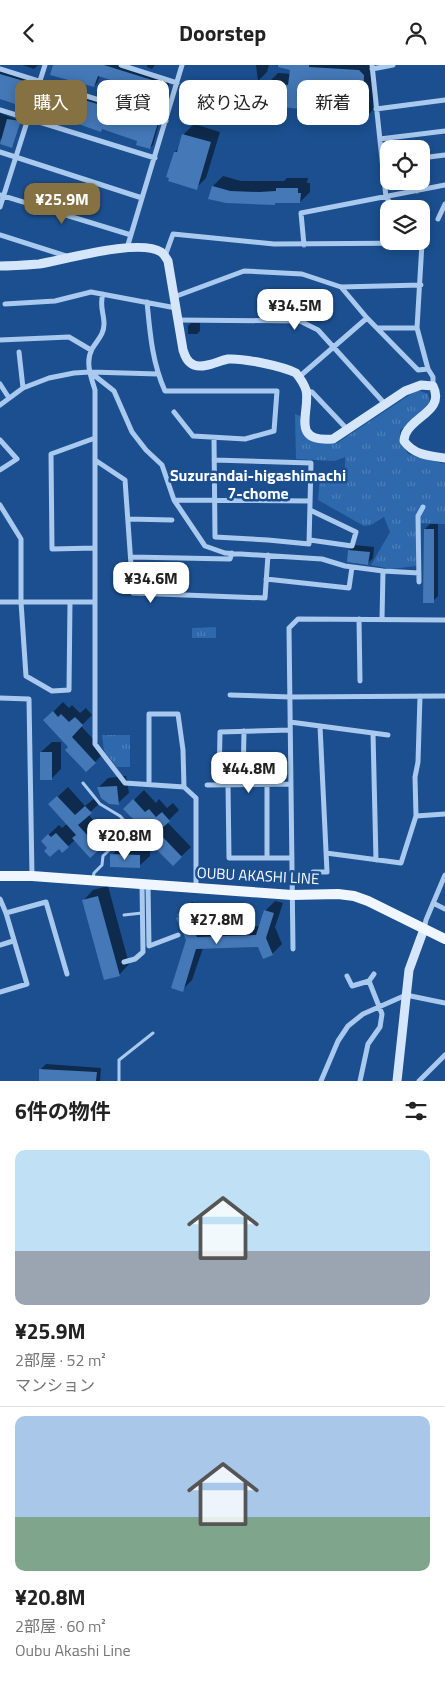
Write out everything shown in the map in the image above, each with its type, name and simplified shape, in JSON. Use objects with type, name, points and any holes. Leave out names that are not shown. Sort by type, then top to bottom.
[{"type":"main road","name":"OUBU AKASHI LINE","points":[[0,876],[32,876],[292,895],[338,894],[354,896],[445,939]]},
{"type":"street","points":[[40,80],[44,65]]},
{"type":"street","points":[[122,65],[177,83]]},
{"type":"street","points":[[169,111],[182,65]]},
{"type":"street","points":[[393,65],[372,67],[380,139],[445,131]]},
{"type":"street","points":[[0,69],[37,80]]},
{"type":"street","points":[[376,109],[445,100]]},
{"type":"street","points":[[0,110],[15,115]]},
{"type":"street","points":[[0,207],[2,195],[26,125]]},
{"type":"street","points":[[47,125],[154,159]]},
{"type":"street","points":[[126,249],[165,125]]},
{"type":"street","points":[[0,152],[142,198]]},
{"type":"street","points":[[430,157],[445,155]]},
{"type":"street","points":[[304,245],[301,213],[445,185]]},
{"type":"street","points":[[385,190],[388,200]]},
{"type":"street","points":[[2,195],[131,235]]},
{"type":"street","points":[[438,219],[445,204]]},
{"type":"street","points":[[166,256],[173,234],[274,244],[380,243]]},
{"type":"street","points":[[0,235],[68,257]]},
{"type":"street","points":[[0,266],[39,263],[85,253],[126,249],[151,249],[162,252],[166,256],[170,267],[177,320],[187,360],[194,365],[205,365],[227,359],[240,359],[296,373],[306,391],[304,422],[308,432],[321,440],[333,439],[405,391],[421,385],[433,385]]},
{"type":"street","points":[[421,250],[421,285],[417,328],[428,369],[433,377],[433,385],[440,392],[442,401],[437,410],[412,426],[406,433],[404,441],[410,449],[422,455],[445,458]]},
{"type":"street","points":[[174,297],[244,271],[302,274],[341,287],[421,285]]},
{"type":"street","points":[[341,287],[367,318],[418,370],[428,369]]},
{"type":"street","points":[[5,304],[55,301],[91,292],[176,308]]},
{"type":"street","points":[[102,294],[100,302],[104,324],[103,334],[91,350],[88,362],[95,390],[95,745],[125,783],[184,787],[196,799],[196,889]]},
{"type":"street","points":[[147,302],[150,340],[164,391],[277,391],[274,431],[245,439],[193,436],[174,412]]},
{"type":"street","points":[[299,377],[367,318]]},
{"type":"street","points":[[177,320],[300,321],[318,330],[386,404]]},
{"type":"street","points":[[377,328],[417,328]]},
{"type":"street","points":[[0,340],[69,337],[91,350]]},
{"type":"street","points":[[19,352],[24,389]]},
{"type":"street","points":[[90,372],[114,391],[132,431],[146,450],[162,465],[170,493],[205,546],[225,553],[322,559],[352,567],[419,573]]},
{"type":"street","points":[[0,405],[24,389],[49,378],[74,373],[158,374]]},
{"type":"street","points":[[0,385],[9,399]]},
{"type":"street","points":[[306,391],[312,392],[347,429]]},
{"type":"street","points":[[95,438],[51,454],[52,549],[95,548]]},
{"type":"street","points":[[214,438],[214,460],[214,500],[215,537],[268,539],[310,544],[311,463],[214,460]]},
{"type":"street","points":[[0,440],[16,459],[0,470]]},
{"type":"street","points":[[95,460],[125,480],[133,593],[265,598],[268,555]]},
{"type":"street","points":[[174,500],[310,501]]},
{"type":"street","points":[[0,505],[21,539],[21,602],[26,676],[52,691],[69,690],[70,602]]},
{"type":"street","points":[[419,582],[418,516],[423,507]]},
{"type":"street","points":[[310,510],[356,532],[352,546],[310,540]]},
{"type":"street","points":[[128,519],[172,520]]},
{"type":"street","points":[[131,557],[230,559],[232,553]]},
{"type":"street","points":[[266,579],[349,588],[352,567]]},
{"type":"street","points":[[382,619],[383,571]]},
{"type":"street","points":[[0,602],[95,602]]},
{"type":"street","points":[[293,949],[289,628],[298,619],[445,620]]},
{"type":"street","points":[[359,619],[360,681]]},
{"type":"street","points":[[230,695],[290,697],[445,696]]},
{"type":"street","points":[[326,853],[401,863],[416,816],[415,777],[418,762],[420,696]]},
{"type":"street","points":[[0,698],[29,699],[32,876]]},
{"type":"street","points":[[149,784],[149,714],[178,714],[183,750],[184,787]]},
{"type":"street","points":[[290,722],[388,735]]},
{"type":"street","points":[[313,872],[327,872],[320,726]]},
{"type":"street","points":[[219,785],[220,731],[290,730]]},
{"type":"street","points":[[243,784],[244,731]]},
{"type":"street","points":[[373,733],[376,860]]},
{"type":"street","points":[[228,784],[229,858],[292,858]]},
{"type":"street","points":[[267,784],[267,858]]},
{"type":"street","points":[[207,785],[291,784]]},
{"type":"street","points":[[416,816],[445,814]]},
{"type":"street","points":[[397,1081],[410,971],[433,903],[445,875]]},
{"type":"street","points":[[124,962],[135,959],[143,952],[142,913],[145,885]]},
{"type":"street","points":[[145,885],[149,946],[178,935]]},
{"type":"street","points":[[0,901],[6,913],[27,985],[0,992]]},
{"type":"street","points":[[6,913],[46,901],[67,974]]},
{"type":"street","points":[[433,903],[445,909]]},
{"type":"street","points":[[0,945],[14,941]]},
{"type":"street","points":[[347,976],[352,986],[369,981],[374,974]]},
{"type":"street","points":[[360,1081],[368,1044],[380,1027],[382,1015],[369,981]]},
{"type":"street","points":[[321,1081],[338,1041],[348,1026],[363,1014],[406,995],[445,1003]]},
{"type":"street","points":[[420,1081],[445,1055]]},
{"type":"lane","points":[[83,783],[100,804],[120,816],[143,841]]},
{"type":"lane","points":[[93,881],[94,873],[102,865],[103,856],[132,828]]},
{"type":"lane","points":[[124,915],[142,913]]},
{"type":"lane","points":[[119,1081],[119,1060],[153,1033]]},
{"type":"green space","points":[[417,390],[428,394],[431,409],[400,430],[400,440],[408,454],[445,464],[445,524],[416,523],[416,566],[391,569],[371,565],[390,532],[384,517],[371,525],[364,526],[318,500],[320,476],[345,481],[345,457],[335,461],[296,459],[295,414],[300,416],[304,430],[311,440],[321,444],[337,443]]},
{"type":"green space","points":[[216,627],[216,638],[192,638],[192,628]]},
{"type":"green space","points":[[102,735],[130,735],[130,767],[117,767],[104,751]]},
{"type":"building","points":[[53,65],[104,65],[152,80],[111,80],[98,76],[94,87],[87,85],[87,80],[68,80],[50,75]]},
{"type":"building","points":[[278,65],[309,65],[309,67],[359,70],[364,75],[364,80],[297,80],[297,109],[287,108],[287,85],[290,70],[278,67]]},
{"type":"building","points":[[0,74],[20,80],[15,80],[15,104],[0,99]]},
{"type":"building","points":[[87,101],[97,104],[97,125],[157,125],[150,149],[136,145],[137,141],[102,129],[101,132],[81,125],[87,125]]},
{"type":"building","points":[[7,119],[15,120],[15,125],[20,125],[12,148],[0,144]]},
{"type":"building","points":[[182,134],[211,142],[197,190],[168,181],[169,178],[166,177],[174,152],[177,152]]},
{"type":"building","points":[[212,186],[230,191],[259,192],[276,191],[276,188],[298,188],[298,193],[301,193],[300,203],[275,203],[275,205],[226,203],[208,199]]},
{"type":"building","points":[[424,529],[434,529],[434,603],[423,603]]},
{"type":"building","points":[[348,550],[370,552],[368,565],[347,562]]},
{"type":"building","points":[[53,711],[58,717],[61,714],[69,722],[75,717],[83,725],[72,737],[96,763],[86,772],[65,750],[68,747],[43,720]]},
{"type":"building","points":[[40,752],[52,752],[52,780],[40,780]]},
{"type":"building","points":[[117,786],[119,805],[109,804],[101,798],[97,787]]},
{"type":"building","points":[[57,796],[75,815],[85,806],[92,813],[78,825],[100,849],[90,858],[72,838],[76,835],[48,804]]},
{"type":"building","points":[[133,799],[145,812],[149,809],[156,817],[162,812],[170,821],[158,832],[182,857],[173,866],[152,845],[155,841],[123,809]]},
{"type":"building","points":[[56,833],[69,847],[62,853],[59,849],[50,857],[44,851],[47,848],[41,841],[48,834],[51,837]]},
{"type":"building","points":[[110,854],[140,855],[140,868],[110,867]]},
{"type":"building","points":[[98,896],[120,976],[104,980],[82,900]]},
{"type":"building","points":[[264,910],[274,913],[266,938],[273,955],[263,959],[258,947],[196,949],[183,992],[171,988],[186,940],[176,918],[178,917],[177,914],[186,913],[197,937],[256,935]]},
{"type":"building","points":[[39,1069],[97,1072],[96,1081],[39,1081]]},
{"type":"district","name":"Suzurandai-higashimachi 7-chome","points":[[258,484]]}]
